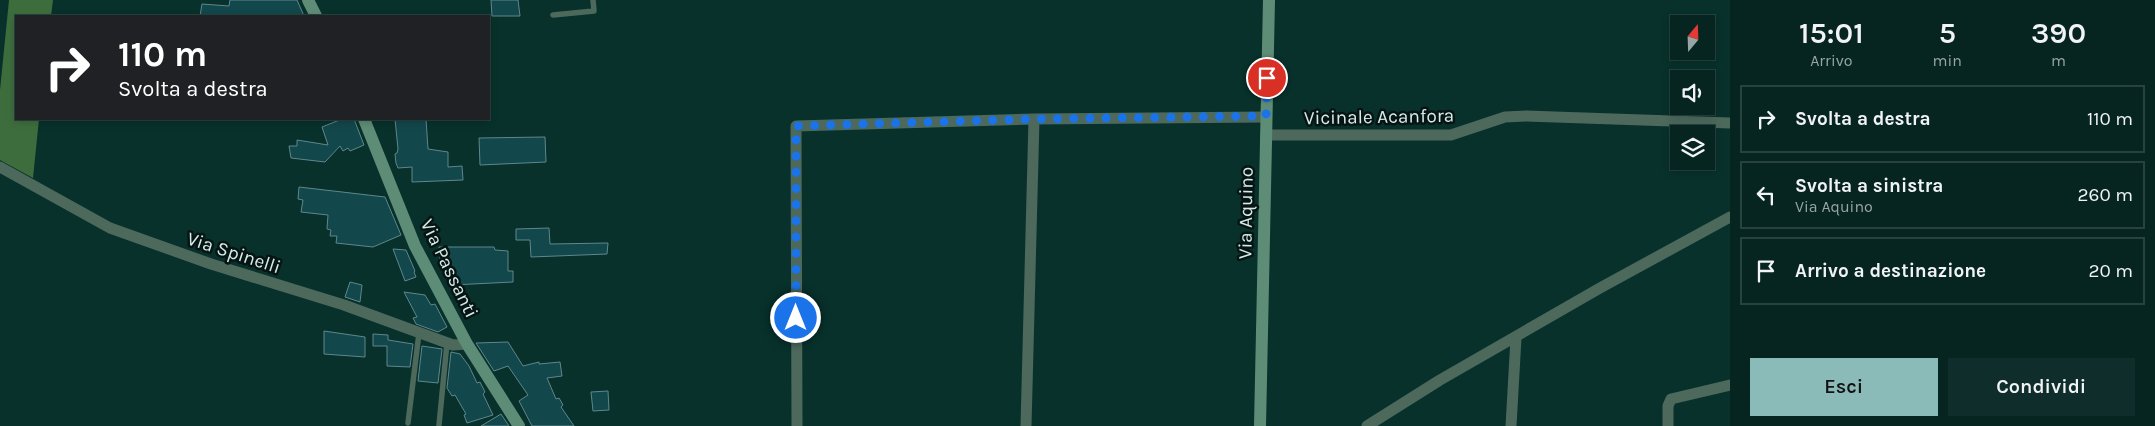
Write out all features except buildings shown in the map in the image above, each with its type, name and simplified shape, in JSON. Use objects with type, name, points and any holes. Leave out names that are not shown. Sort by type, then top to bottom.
[{"type":"street","points":[[308,0],[316,15]]},
{"type":"street","name":"Via Aquino","points":[[1260,426],[1269,0]]},
{"type":"street","points":[[797,426],[796,126],[1034,119],[1266,116]]},
{"type":"street","name":"Vicinale Acanfora","points":[[1266,135],[1452,135],[1505,117],[1526,116],[1730,124]]},
{"type":"street","points":[[1026,426],[1034,119]]},
{"type":"street","name":"Via Passanti","points":[[364,120],[416,246],[467,344],[519,426]]},
{"type":"street","name":"Via Spinelli","points":[[0,167],[110,228],[211,264],[344,305],[447,343],[460,346],[467,344]]},
{"type":"street","points":[[1367,426],[1440,380],[1516,338],[1608,283],[1730,217]]},
{"type":"street","points":[[1511,426],[1516,338]]},
{"type":"street","points":[[1668,426],[1668,406],[1671,399],[1730,385]]},
{"type":"lane","points":[[553,15],[594,11],[593,0]]},
{"type":"lane","points":[[408,423],[419,333]]},
{"type":"lane","points":[[439,425],[447,343]]},
{"type":"green space","points":[[9,0],[53,0],[51,15],[15,15],[15,120],[39,120],[33,178],[0,160],[0,90]]},
{"type":"route","points":[[796,318],[796,126],[1034,119],[1266,116],[1267,78]]}]
